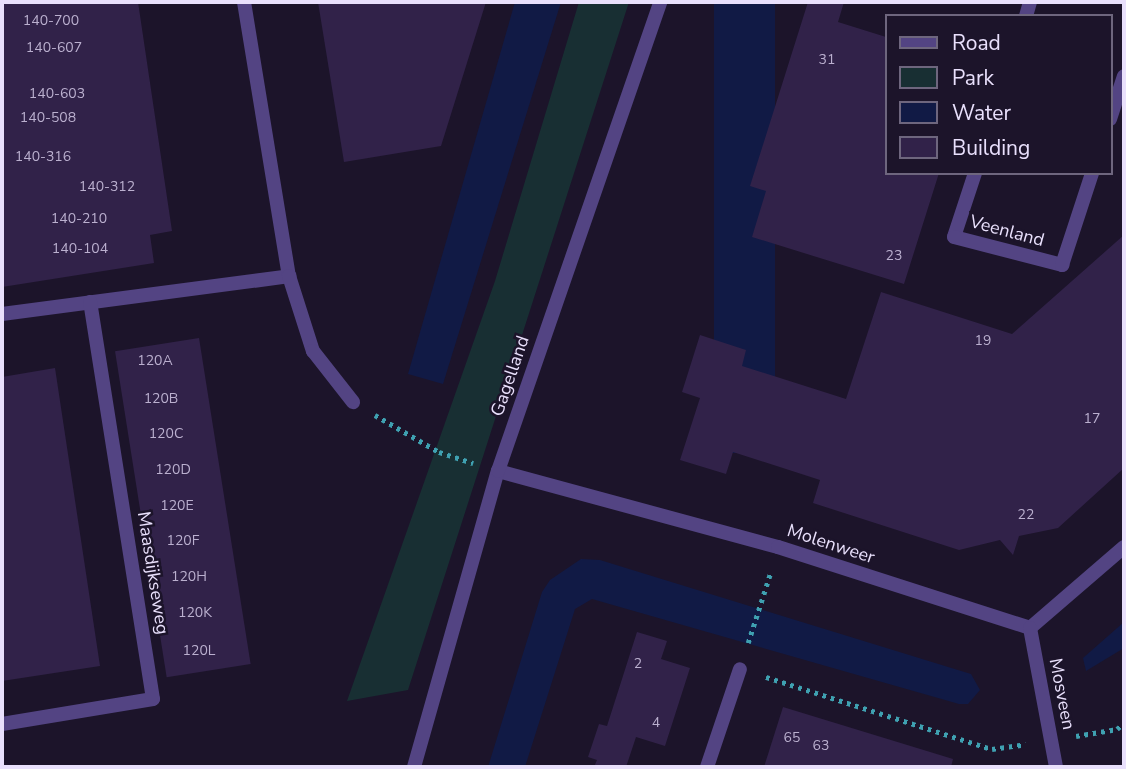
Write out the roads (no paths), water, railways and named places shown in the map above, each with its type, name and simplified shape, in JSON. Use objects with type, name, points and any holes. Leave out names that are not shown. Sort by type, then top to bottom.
[{"type":"street","points":[[244,2],[289,276],[313,351],[353,402]]},
{"type":"street","name":"Gagelland","points":[[414,767],[498,471],[660,2]]},
{"type":"street","points":[[1112,113],[1124,76]]},
{"type":"street","name":"Veenland","points":[[974,175],[954,237],[1062,265],[1091,175]]},
{"type":"street","points":[[2,314],[289,276]]},
{"type":"street","name":"Maasdijkseweg","points":[[2,724],[153,699],[90,302]]},
{"type":"street","name":"Molenweer","points":[[498,471],[778,547],[1030,628]]},
{"type":"street","points":[[1030,628],[1124,547]]},
{"type":"street","name":"Mosveen","points":[[1030,628],[1056,767]]},
{"type":"street","points":[[707,767],[740,669]]},
{"type":"water","points":[[515,2],[561,2],[443,384],[408,374]]},
{"type":"water","points":[[714,2],[775,2],[775,453],[714,453]]},
{"type":"water","points":[[581,559],[600,560],[971,674],[980,690],[968,704],[959,704],[592,599],[575,609],[525,767],[488,767],[542,592],[550,580]]},
{"type":"water","points":[[1124,622],[1124,648],[1086,671],[1083,658]]}]
